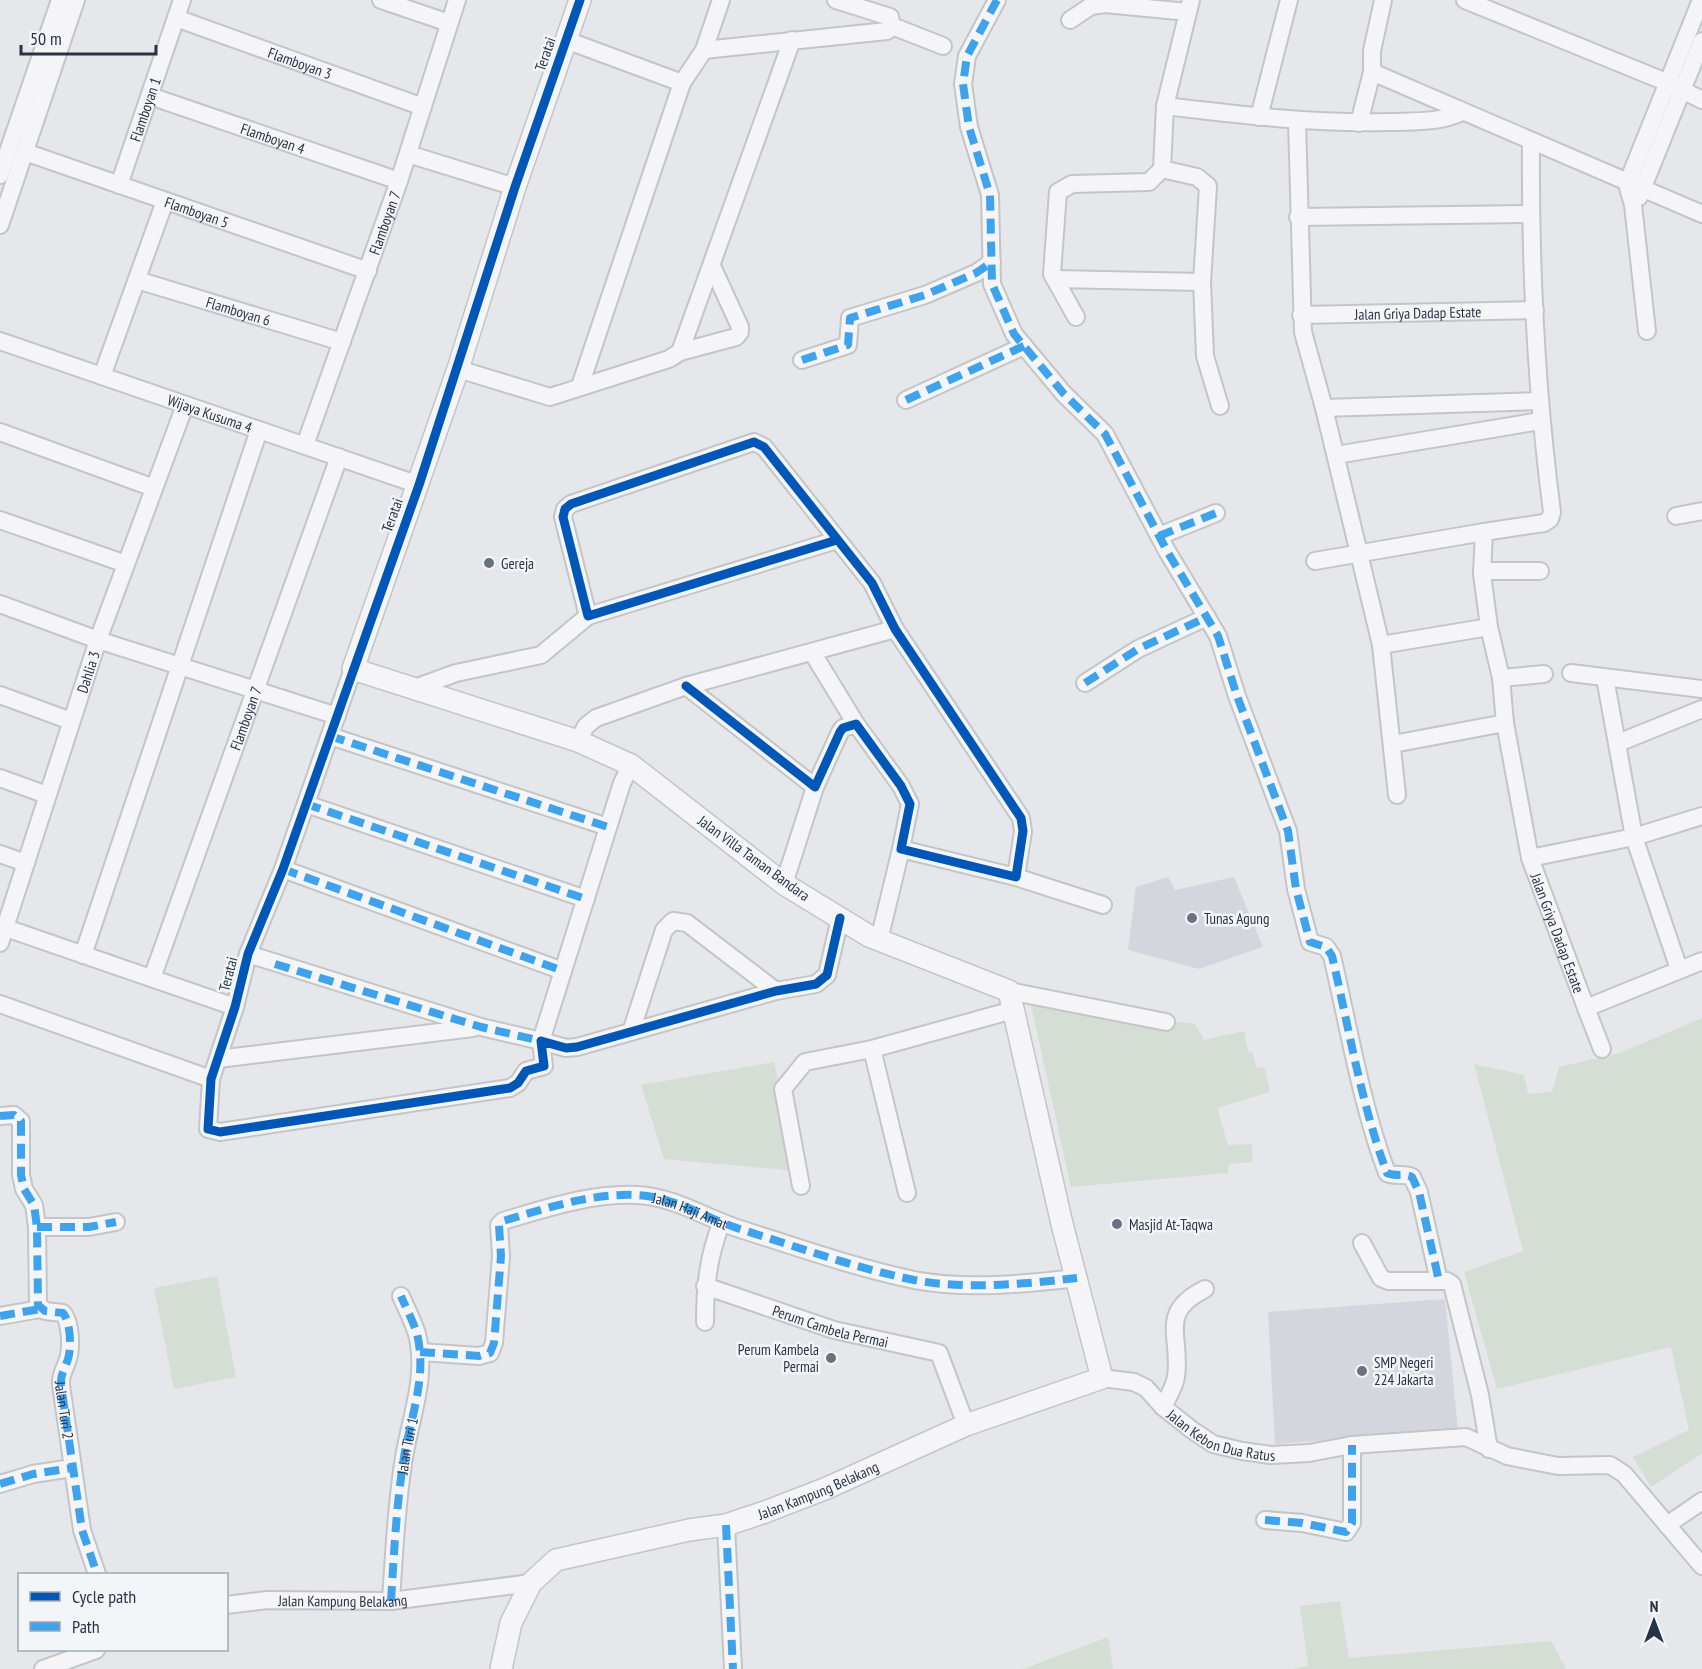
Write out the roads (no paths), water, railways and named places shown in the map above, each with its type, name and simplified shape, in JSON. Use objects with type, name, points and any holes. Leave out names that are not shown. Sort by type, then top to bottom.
[{"type":"street","points":[[0,225],[11,148],[60,0]]},
{"type":"street","points":[[0,175],[76,0]]},
{"type":"street","name":"Flamboyan 1","points":[[119,185],[183,0]]},
{"type":"street","points":[[381,0],[449,23]]},
{"type":"street","name":"Flamboyan 7","points":[[305,445],[399,181],[457,0]]},
{"type":"street","name":"Teratai","points":[[541,1041],[544,1066],[526,1071],[518,1083],[510,1088],[220,1132],[208,1129],[206,1124],[211,1079],[236,1007],[248,954],[284,869],[419,485],[515,187],[580,0]]},
{"type":"street","points":[[580,386],[682,83],[704,50],[721,0]]},
{"type":"street","points":[[836,0],[890,17],[892,26]]},
{"type":"street","points":[[997,0],[967,56],[963,84],[969,127],[990,195],[992,284],[1014,334],[1064,394],[1105,434],[1159,536],[1218,636],[1237,696],[1288,831],[1296,889],[1310,942],[1326,947],[1332,956],[1371,1124],[1384,1166],[1387,1173],[1391,1175],[1405,1173],[1412,1177],[1419,1192],[1439,1281]]},
{"type":"street","points":[[1259,117],[1289,0]]},
{"type":"street","points":[[1359,123],[1372,72],[1372,51],[1383,0]]},
{"type":"street","points":[[1465,0],[1666,82],[1681,92],[1702,100]]},
{"type":"street","points":[[1647,331],[1633,205],[1627,190],[1627,181],[1701,0]]},
{"type":"street","points":[[1070,20],[1091,6],[1105,4],[1190,6],[1165,106],[1162,170],[1149,182],[1072,184],[1058,192],[1052,274],[1076,317]]},
{"type":"street","name":"Flamboyan 3","points":[[176,18],[423,107]]},
{"type":"street","points":[[704,50],[887,31],[892,26]]},
{"type":"street","points":[[892,26],[943,46]]},
{"type":"street","points":[[566,40],[682,83]]},
{"type":"street","points":[[680,351],[792,40]]},
{"type":"street","points":[[1633,205],[1644,189],[1702,41]]},
{"type":"street","points":[[1372,72],[1702,214]]},
{"type":"street","name":"Flamboyan 4","points":[[150,96],[399,181]]},
{"type":"street","points":[[1165,106],[1297,121],[1359,123],[1431,121],[1462,112]]},
{"type":"street","points":[[1297,121],[1301,315],[1381,645],[1397,795]]},
{"type":"street","points":[[1315,561],[1544,523],[1550,519],[1552,512],[1538,401],[1530,214],[1531,142]]},
{"type":"street","name":"Flamboyan 5","points":[[11,148],[368,271]]},
{"type":"street","points":[[408,154],[515,187]]},
{"type":"street","points":[[1162,170],[1197,177],[1208,186],[1202,282],[1205,356],[1220,406]]},
{"type":"street","points":[[102,376],[165,201]]},
{"type":"street","points":[[1298,217],[1530,214]]},
{"type":"street","points":[[802,360],[848,345],[850,318],[925,295],[976,273],[992,262]]},
{"type":"street","points":[[458,369],[541,396],[562,394],[580,386],[669,359],[680,351],[736,337],[740,332],[712,266]]},
{"type":"street","points":[[1055,279],[1202,282]]},
{"type":"street","name":"Flamboyan 6","points":[[137,280],[342,342]]},
{"type":"street","name":"Jalan Griya Dadap Estate","points":[[1301,315],[1535,310]]},
{"type":"street","name":"Wijaya Kusuma 4","points":[[0,341],[419,485]]},
{"type":"street","points":[[906,400],[1024,346]]},
{"type":"street","points":[[1324,408],[1538,401]]},
{"type":"street","name":"Dahlia 3","points":[[2,933],[98,640],[185,405]]},
{"type":"street","points":[[1336,455],[1540,421]]},
{"type":"street","points":[[83,955],[259,430]]},
{"type":"street","points":[[0,432],[154,488]]},
{"type":"street","points":[[588,616],[563,517],[565,509],[572,504],[754,441],[764,447],[872,583],[895,629],[1021,818],[1023,831],[1016,877]]},
{"type":"street","name":"Flamboyan 7","points":[[152,978],[339,457]]},
{"type":"street","points":[[1676,516],[1702,511]]},
{"type":"street","points":[[1159,536],[1216,513]]},
{"type":"street","points":[[0,520],[126,564]]},
{"type":"street","name":"Jalan Griya Dadap Estate","points":[[1484,532],[1482,571],[1489,627],[1501,678],[1505,723],[1530,858],[1602,1049]]},
{"type":"street","points":[[412,689],[456,673],[541,655],[588,616],[837,540]]},
{"type":"street","points":[[1482,571],[1540,571]]},
{"type":"street","points":[[0,604],[98,640],[337,716]]},
{"type":"street","points":[[1085,683],[1138,649],[1207,617]]},
{"type":"street","points":[[1381,645],[1489,627]]},
{"type":"street","points":[[578,741],[586,726],[596,718],[686,686],[895,629]]},
{"type":"street","points":[[812,652],[856,724],[901,786],[910,804],[902,849],[879,940]]},
{"type":"street","name":"Jalan Villa Taman Bandara","points":[[353,669],[578,741],[632,765],[784,884],[879,940],[1011,1000],[1166,1022]]},
{"type":"street","points":[[1571,673],[1702,689]]},
{"type":"street","points":[[1501,678],[1544,674]]},
{"type":"street","points":[[1605,678],[1634,837],[1679,969]]},
{"type":"street","points":[[686,686],[815,787]]},
{"type":"street","points":[[0,695],[71,721]]},
{"type":"street","points":[[1618,743],[1702,709]]},
{"type":"street","points":[[1393,744],[1505,723]]},
{"type":"street","points":[[784,884],[815,787],[840,732],[843,728],[856,724]]},
{"type":"street","points":[[330,736],[608,827]]},
{"type":"street","points":[[541,1041],[622,783],[632,765]]},
{"type":"street","points":[[0,778],[47,795]]},
{"type":"street","points":[[306,804],[586,899]]},
{"type":"street","name":"Jalan Griya Dadap Estate","points":[[1530,858],[1634,837],[1702,816]]},
{"type":"street","points":[[902,849],[1016,877],[1103,905]]},
{"type":"street","points":[[0,854],[26,863]]},
{"type":"street","points":[[284,869],[563,971]]},
{"type":"street","points":[[248,954],[481,1027],[566,1048],[776,991],[823,981],[832,959],[840,918]]},
{"type":"street","points":[[631,1032],[664,930],[673,921],[687,923],[776,991]]},
{"type":"street","points":[[2,933],[83,955],[236,1007]]},
{"type":"street","name":"Jalan Griya Dadap Estate","points":[[1586,1008],[1702,961]]},
{"type":"street","points":[[801,1186],[783,1089],[805,1062],[872,1049],[1011,1000],[1062,1224],[1102,1378]]},
{"type":"street","points":[[0,1004],[211,1079]]},
{"type":"street","points":[[218,1059],[481,1027]]},
{"type":"street","points":[[872,1049],[908,1193]]},
{"type":"street","points":[[0,1116],[14,1115],[21,1121],[21,1175],[24,1189],[34,1205],[40,1309],[0,1316]]},
{"type":"street","name":"Jalan Haji Amat","points":[[420,1352],[479,1356],[490,1353],[494,1343],[501,1256],[499,1225],[503,1221],[584,1199],[636,1195],[658,1197],[689,1206],[720,1227],[916,1280],[1011,1285],[1077,1278]]},
{"type":"street","points":[[37,1227],[89,1227],[116,1222]]},
{"type":"street","points":[[705,1322],[705,1286],[720,1227]]},
{"type":"street","points":[[1362,1243],[1381,1278],[1388,1281],[1439,1281],[1452,1284],[1489,1449]]},
{"type":"street","name":"Perum Cambela Permai","points":[[705,1286],[834,1330],[939,1353],[966,1425]]},
{"type":"street","points":[[1163,1407],[1173,1388],[1176,1374],[1174,1317],[1184,1302],[1205,1289]]},
{"type":"street","name":"Jalan Turi 1","points":[[391,1601],[401,1478],[420,1385],[420,1352],[417,1333],[401,1296]]},
{"type":"street","name":"Jalan Turi 2","points":[[40,1309],[63,1313],[67,1320],[69,1355],[60,1378],[82,1530],[96,1573]]},
{"type":"street","name":"Jalan Kebon Dua Ratus","points":[[1102,1378],[1134,1382],[1146,1388],[1163,1407],[1213,1444],[1242,1452],[1271,1455],[1309,1453],[1352,1445],[1466,1437],[1507,1456],[1558,1466],[1610,1465],[1624,1474],[1702,1566]]},
{"type":"street","name":"Jalan Kampung Belakang","points":[[501,1669],[511,1623],[531,1584],[549,1565],[566,1557],[688,1530],[726,1525],[827,1488],[966,1425],[1102,1378]]},
{"type":"street","points":[[1265,1520],[1302,1523],[1346,1533],[1352,1523],[1352,1445]]},
{"type":"street","points":[[0,1485],[33,1474],[72,1468]]},
{"type":"street","points":[[1667,1525],[1702,1502]]},
{"type":"street","points":[[726,1525],[733,1669]]},
{"type":"street","name":"Jalan Kampung Belakang","points":[[228,1605],[267,1600],[391,1601],[531,1584]]},
{"type":"street","points":[[43,1669],[93,1651]]},
{"type":"place","name":"Gereja","points":[[489,563]]},
{"type":"place","name":"Tunas Agung","points":[[1192,918]]},
{"type":"place","name":"Masjid At-Taqwa","points":[[1117,1224]]},
{"type":"place","name":"Perum Kambela Permai","points":[[831,1358]]},
{"type":"place","name":"SMP Negeri 224 Jakarta","points":[[1362,1371]]}]
